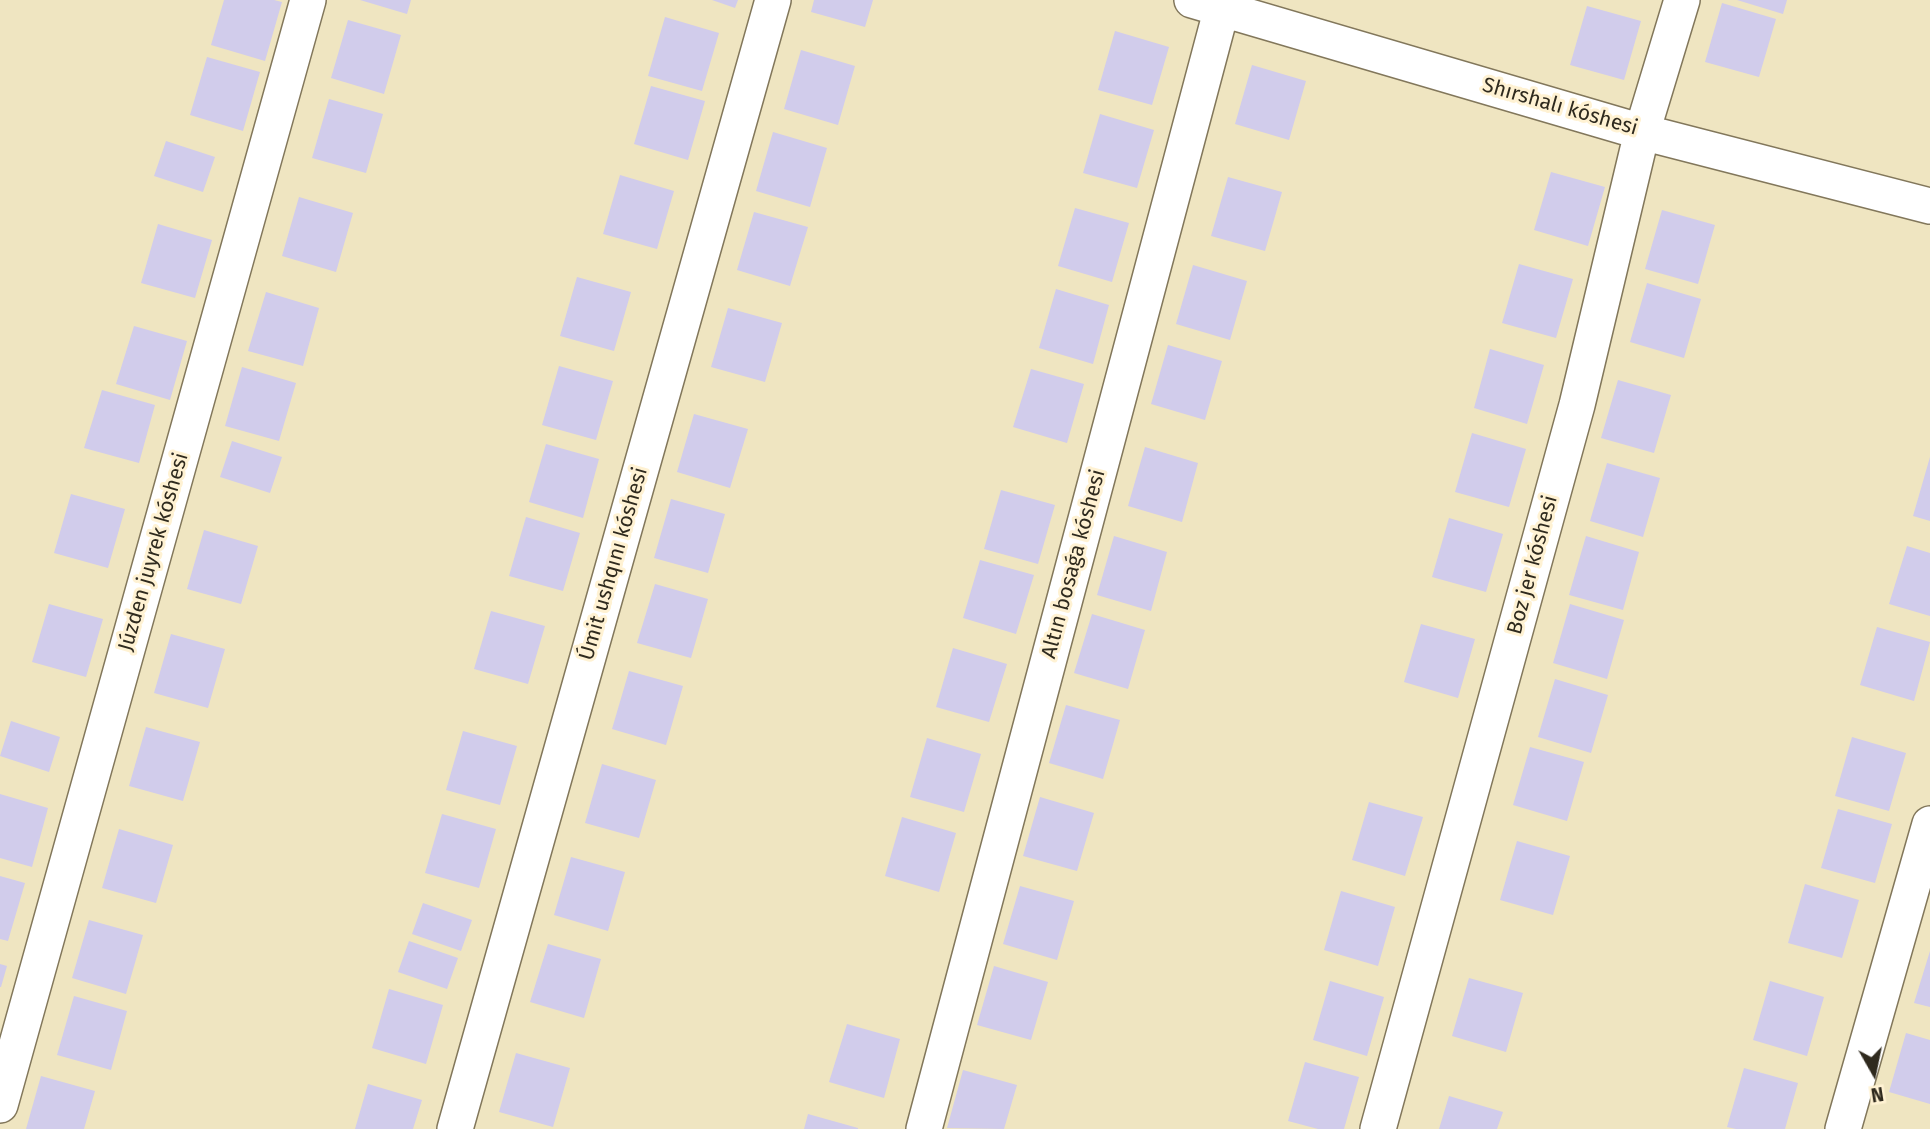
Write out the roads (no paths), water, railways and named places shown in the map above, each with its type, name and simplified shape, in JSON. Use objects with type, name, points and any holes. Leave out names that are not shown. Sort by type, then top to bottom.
[{"type":"street","name":"Júzden juyrek kóshesi","points":[[0,1105],[308,0]]},
{"type":"street","name":"Úmit ushqını kóshesi","points":[[455,1129],[773,0]]},
{"type":"street","name":"Boz jer kóshesi","points":[[1378,1129],[1577,405],[1642,132],[1682,0]]},
{"type":"street","name":"Shırshalı kóshesi","points":[[1212,3],[1642,132],[1930,206]]},
{"type":"street","name":"Altın bosaǵa kóshesi","points":[[924,1129],[1212,3]]},
{"type":"street","points":[[1843,1129],[1930,824]]}]
